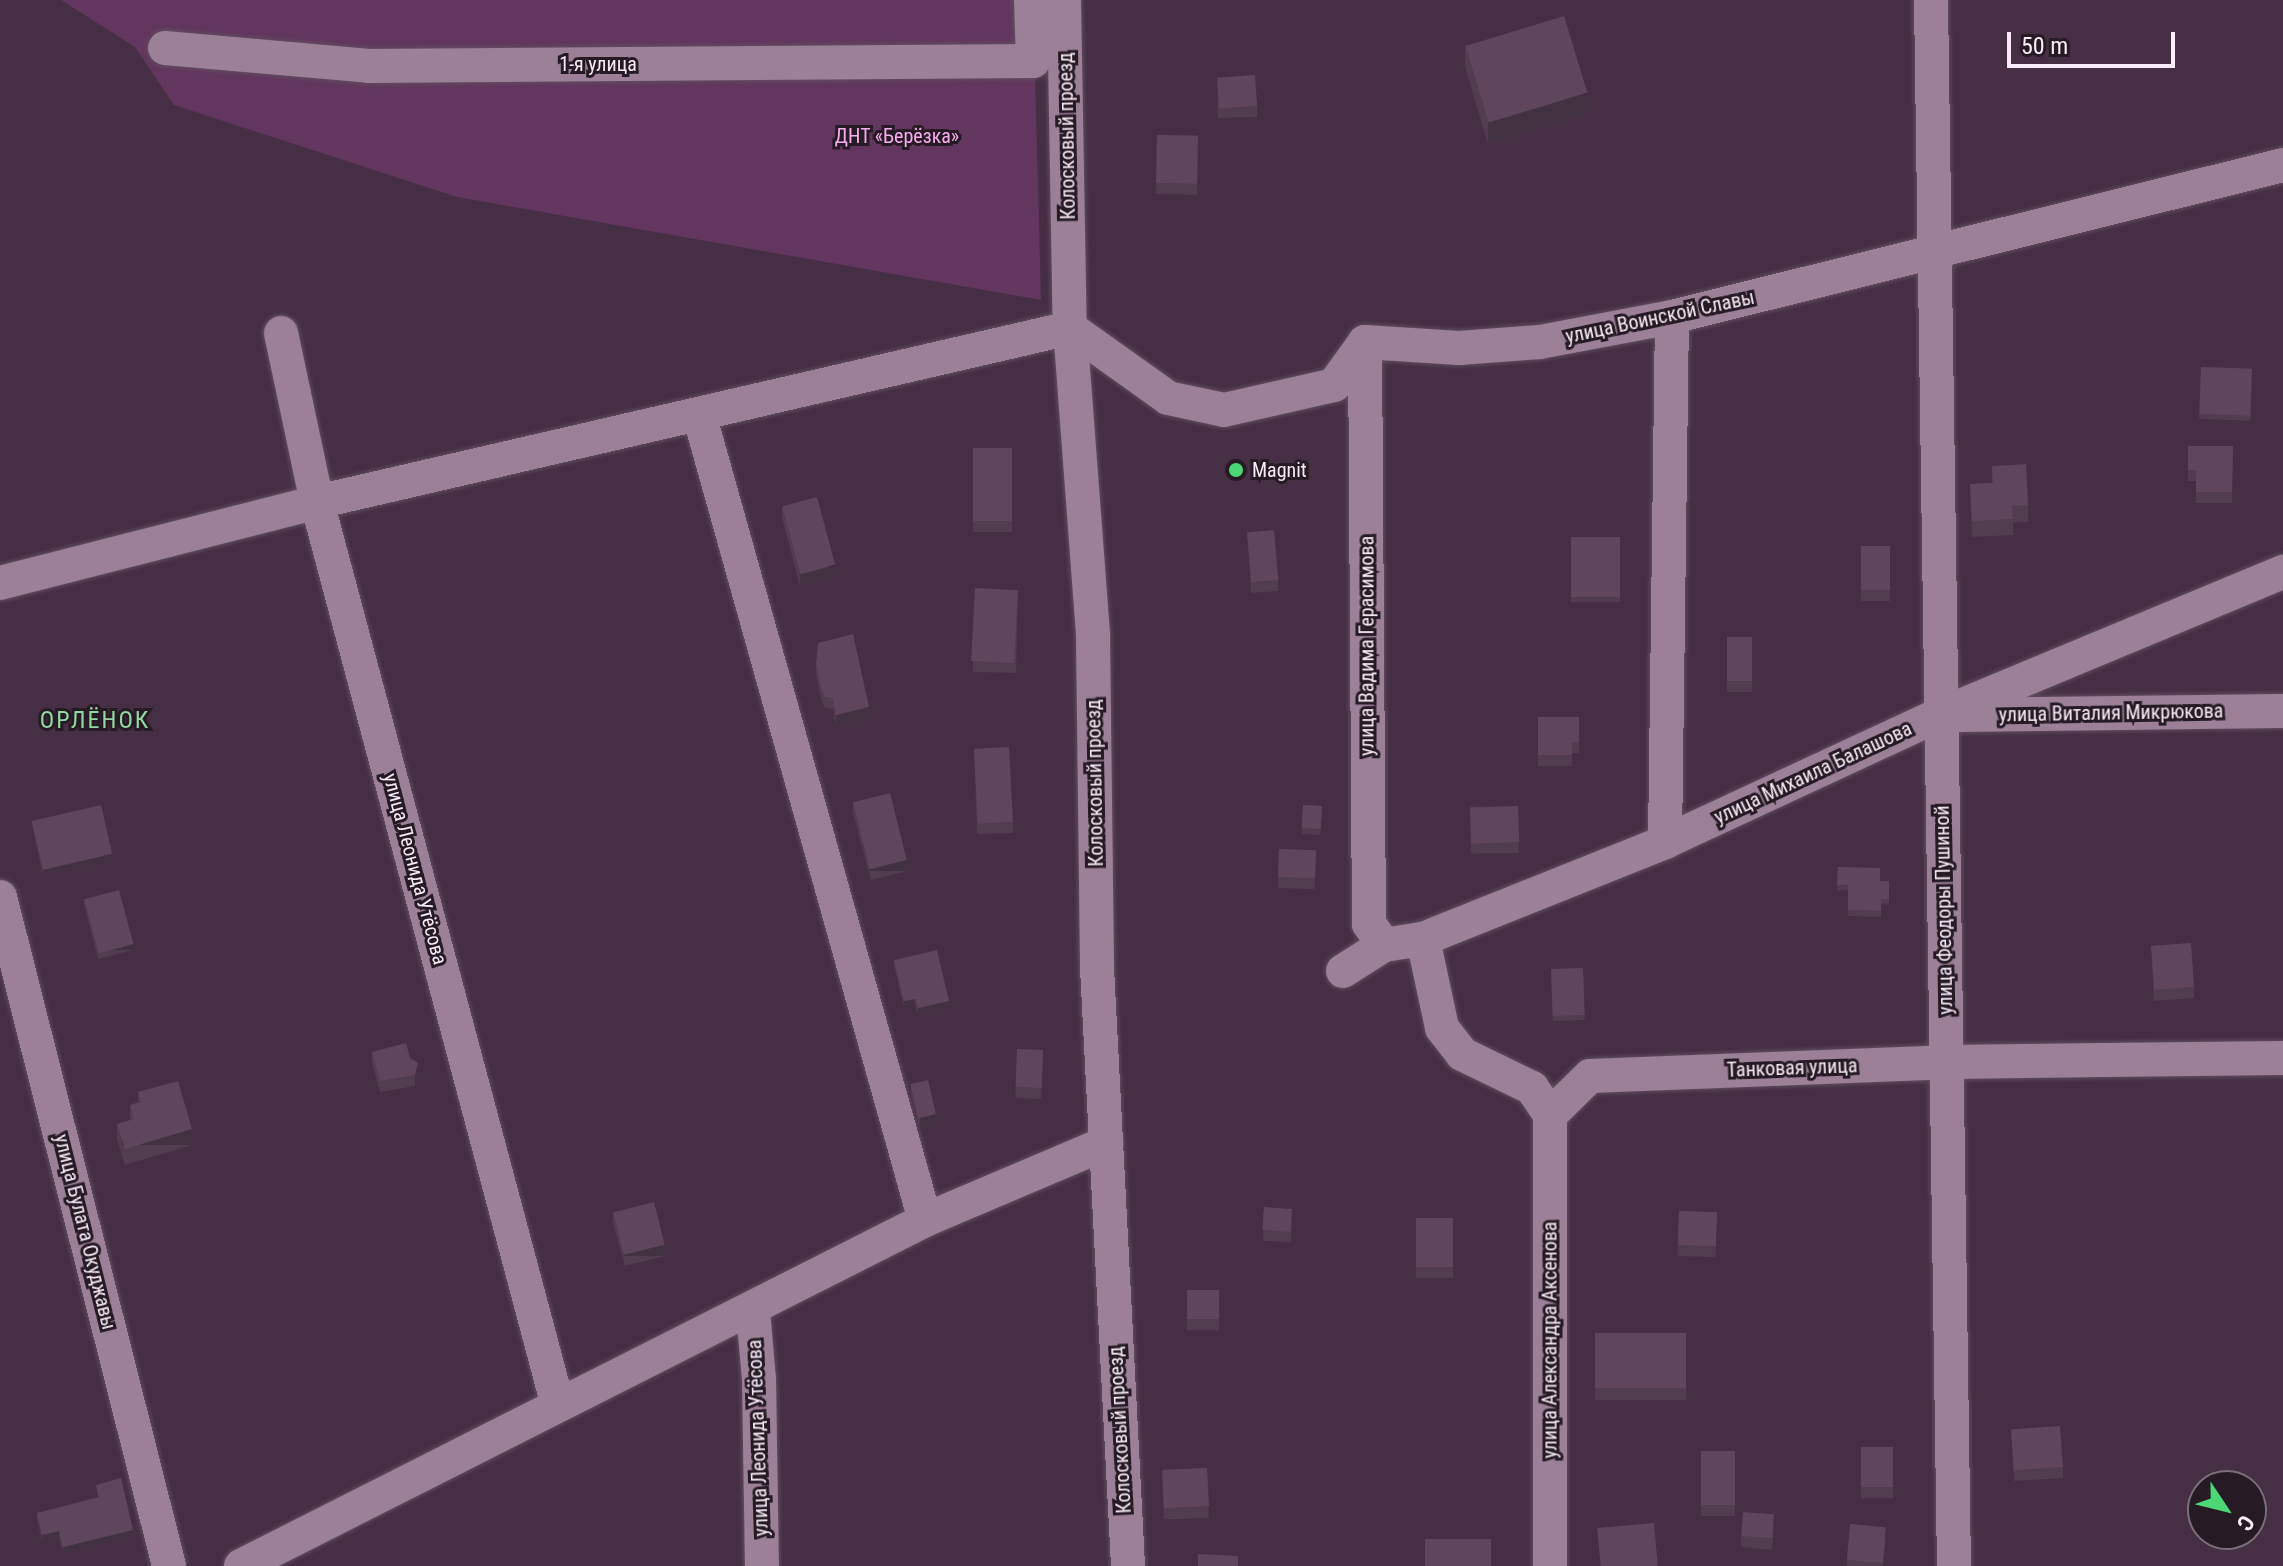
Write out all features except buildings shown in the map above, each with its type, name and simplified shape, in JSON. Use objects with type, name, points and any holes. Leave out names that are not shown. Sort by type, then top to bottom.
[{"type":"street","name":"1-я улица","points":[[165,48],[369,66],[1033,61],[1031,0]]},
{"type":"street","name":"Колосковый проезд","points":[[1064,0],[1070,328],[1093,636],[1097,968],[1128,1566]]},
{"type":"street","name":"улица Феодоры Пушиной","points":[[1931,0],[1939,715],[1954,1566]]},
{"type":"street","name":"улица Воинской Славы","points":[[1365,342],[1459,348],[1540,342],[1672,317],[2283,165]]},
{"type":"street","points":[[1665,842],[1672,317]]},
{"type":"street","points":[[0,583],[317,502],[1070,328],[1168,398],[1224,410],[1334,385],[1365,342]]},
{"type":"street","name":"улица Леонида Утёсова","points":[[281,333],[317,502],[557,1402]]},
{"type":"street","name":"улица Вадима Герасимова","points":[[1365,342],[1369,924],[1384,945]]},
{"type":"street","points":[[699,414],[925,1220]]},
{"type":"street","name":"улица Михаила Балашова","points":[[1343,971],[1384,945],[1423,939],[1665,842],[1939,715],[2283,572]]},
{"type":"street","name":"улица Виталия Микрюкова","points":[[1939,715],[2283,711]]},
{"type":"street","name":"улица Булата Окуджавы","points":[[0,897],[169,1566]]},
{"type":"street","points":[[1423,939],[1442,1028],[1462,1054],[1532,1088],[1550,1115]]},
{"type":"street","name":"Танковая улица","points":[[1550,1115],[1590,1076],[1947,1062],[2283,1058]]},
{"type":"street","name":"улица Александра Аксенова","points":[[1550,1115],[1550,1566]]},
{"type":"street","name":"улица Леонида Утёсова","points":[[241,1566],[557,1402],[753,1311],[925,1220],[1106,1143]]},
{"type":"street","name":"улица Леонида Утёсова","points":[[753,1311],[759,1379],[762,1566]]},
{"type":"green space","name":"ДНТ «Берёзка»","points":[[61,0],[1033,0],[1041,300],[457,197],[174,105],[135,47]]},
{"type":"place","name":"Magnit","points":[[1236,470]]},
{"type":"district","name":"ОРЛЁНОК","points":[[95,721]]}]
